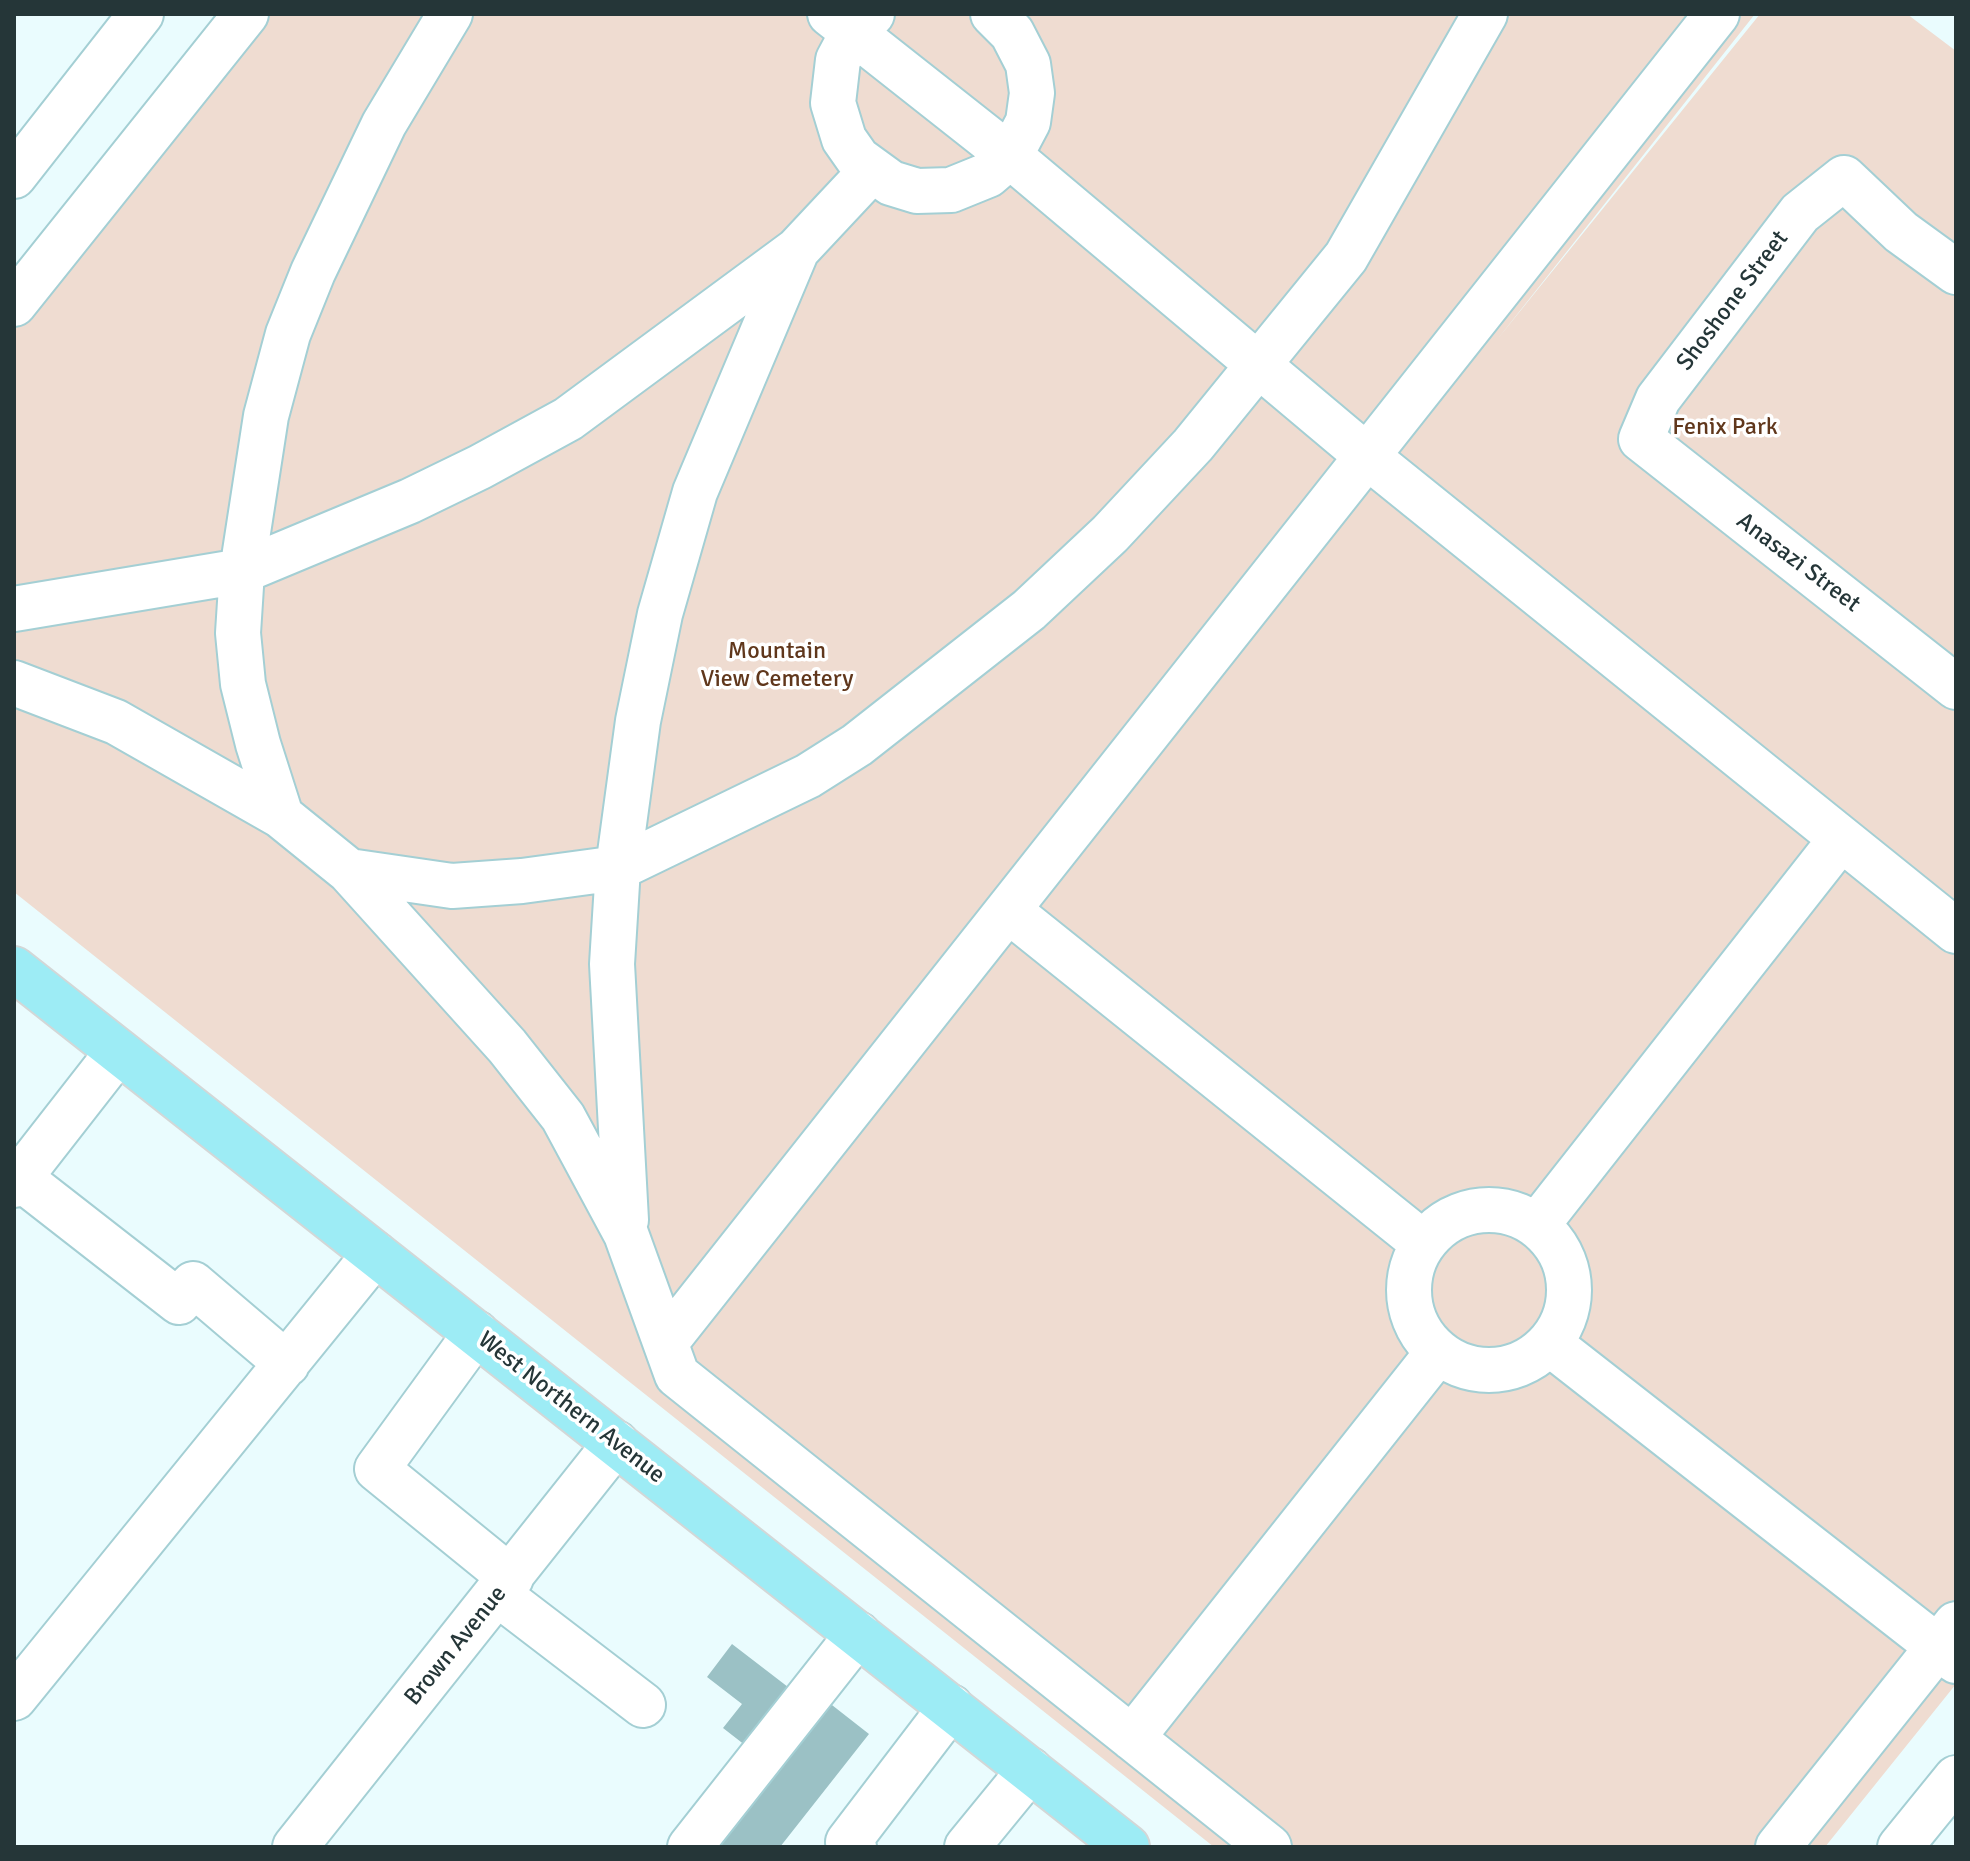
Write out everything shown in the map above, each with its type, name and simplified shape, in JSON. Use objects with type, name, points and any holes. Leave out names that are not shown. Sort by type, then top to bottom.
[{"type":"main road","name":"West Northern Avenue","points":[[14,969],[951,1707],[1116,1844]]},
{"type":"street","points":[[14,176],[141,14]]},
{"type":"street","points":[[14,304],[246,14]]},
{"type":"street","points":[[281,816],[243,684],[238,633],[242,571],[266,416],[288,334],[313,272],[384,124],[450,14]]},
{"type":"street","points":[[993,14],[1012,33],[1028,64],[1032,93],[1028,122],[1010,156],[988,175],[951,190],[917,191],[891,183],[871,171],[844,139],[833,103],[838,60],[852,20],[1010,156],[1262,365],[1368,457],[1956,931]]},
{"type":"street","points":[[349,871],[452,886],[618,868],[808,776],[857,745],[1029,610],[1099,545],[1193,445],[1262,365],[1346,257],[1485,14]]},
{"type":"street","points":[[666,1342],[1717,14]]},
{"type":"street","points":[[14,609],[242,571],[410,501],[568,419],[797,250],[871,171]]},
{"type":"street","name":"Shoshone Street","points":[[1641,439],[1658,399],[1800,213],[1844,178],[1901,232],[1956,272]]},
{"type":"street","points":[[626,1234],[612,964],[618,868],[638,721],[660,614],[695,492],[797,250]]},
{"type":"street","name":"Anasazi Street","points":[[1641,439],[1956,687]]},
{"type":"street","points":[[14,683],[116,722],[281,816],[349,871],[507,1046],[563,1117],[626,1234],[677,1375],[1269,1847]]},
{"type":"street","points":[[1538,1224],[1840,840]]},
{"type":"street","points":[[1008,910],[1423,1243]]},
{"type":"street","points":[[117,1053],[17,1182],[179,1302],[193,1284],[287,1364]]},
{"type":"street","points":[[1473,1211],[1504,1211],[1538,1224],[1564,1262],[1569,1291],[1564,1320],[1549,1343],[1517,1365],[1492,1370],[1460,1364],[1438,1352],[1420,1331],[1410,1302],[1410,1273],[1423,1243],[1446,1221],[1473,1211]]},
{"type":"street","points":[[14,1698],[375,1254]]},
{"type":"street","points":[[476,1333],[377,1469],[504,1586],[643,1705]]},
{"type":"street","points":[[1549,1343],[1950,1644],[1778,1847]]},
{"type":"street","points":[[1132,1738],[1438,1352]]},
{"type":"street","name":"Brown Avenue","points":[[295,1847],[616,1443]]},
{"type":"street","points":[[690,1847],[858,1634]]},
{"type":"street","points":[[854,1847],[848,1842],[951,1707]]},
{"type":"street","points":[[967,1847],[1030,1770]]},
{"type":"street","points":[[1900,1847],[1956,1778]]},
{"type":"green space","name":"Mountain View Cemetery","points":[[219,14],[1755,14],[1496,341],[1760,14],[1907,14],[1956,51],[1956,1684],[1825,1847],[1214,1847],[14,892],[14,269]]},
{"type":"building","points":[[732,1644],[788,1687],[762,1721],[750,1749],[723,1728],[742,1704],[707,1677]]},
{"type":"building","points":[[823,1698],[869,1734],[780,1847],[705,1847]]},
{"type":"park label","name":"Fenix Park","points":[[1725,428]]}]
